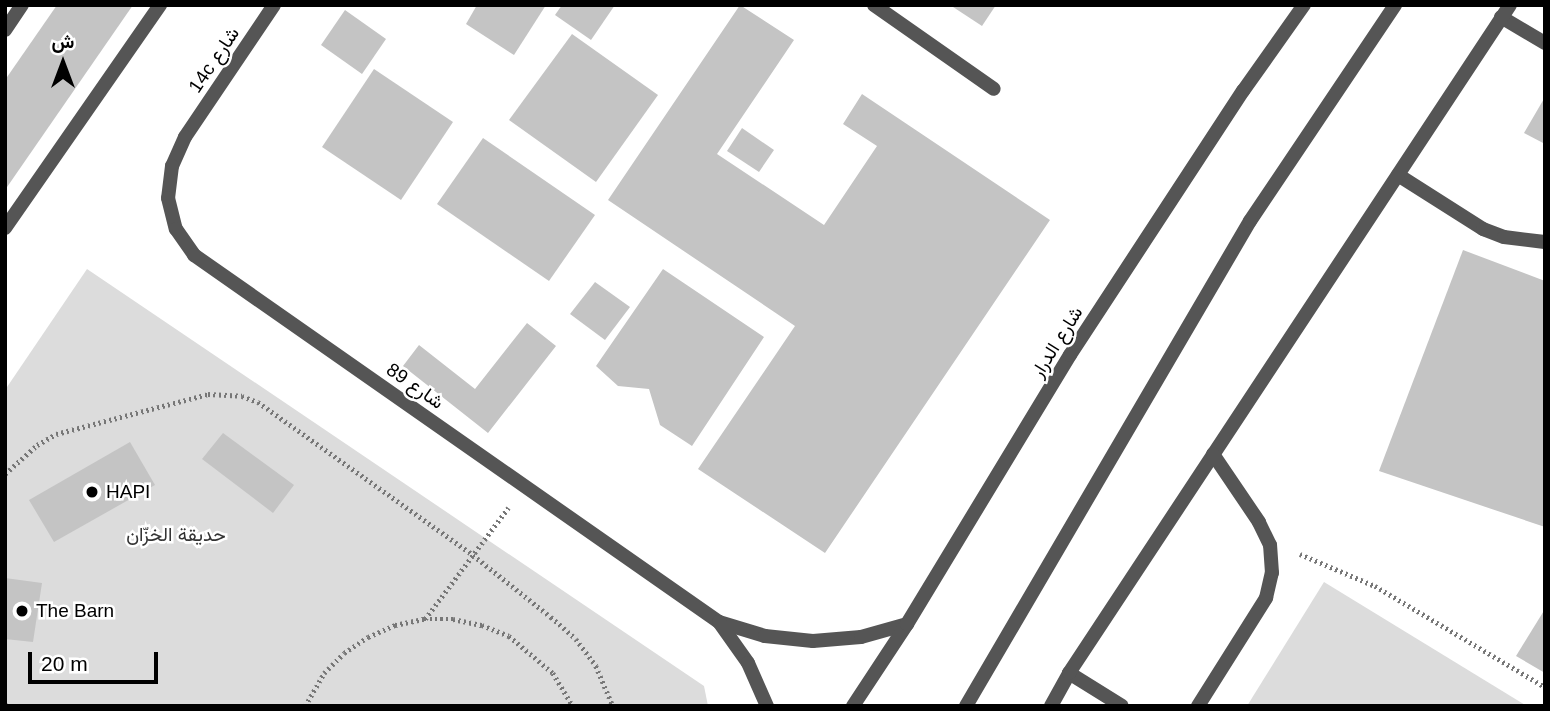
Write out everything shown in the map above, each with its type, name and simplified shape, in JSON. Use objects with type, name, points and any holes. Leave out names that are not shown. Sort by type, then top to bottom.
[{"type":"street","points":[[5,30],[22,5]]},
{"type":"street","points":[[5,228],[160,5]]},
{"type":"street","name":"14c شارع","points":[[185,137],[274,5]]},
{"type":"street","points":[[874,5],[994,89]]},
{"type":"street","name":"شارع الدرار","points":[[853,706],[907,624],[1070,355],[1243,91],[1304,5]]},
{"type":"street","points":[[966,706],[1250,221],[1395,5]]},
{"type":"street","points":[[1051,706],[1069,673],[1505,11],[1545,43]]},
{"type":"street","name":"شارع 89","points":[[185,137],[172,166],[168,198],[176,229],[194,255],[719,622],[765,636],[813,641],[861,637],[907,624]]},
{"type":"street","points":[[1398,175],[1483,229],[1504,237],[1545,242]]},
{"type":"street","points":[[1198,706],[1266,598],[1272,573],[1270,545],[1259,522],[1213,454]]},
{"type":"street","name":"شارع 89","points":[[719,622],[748,663],[767,706]]},
{"type":"street","points":[[1069,673],[1122,706]]},
{"type":"path","points":[[5,474],[37,445],[56,434],[208,394],[243,396],[258,402],[473,555],[576,639],[596,666],[612,706]]},
{"type":"path","points":[[424,619],[525,486]]},
{"type":"path","points":[[1270,545],[1321,560],[1375,586],[1545,687]]},
{"type":"path","points":[[305,706],[324,673],[344,653],[368,637],[395,625],[424,619],[453,619],[482,625],[509,636],[553,673],[573,706]]},
{"type":"green space","name":"حديقة الخزّان","points":[[87,269],[704,686],[708,706],[5,706],[5,390]]},
{"type":"green space","points":[[1324,582],[1527,706],[1247,706]]},
{"type":"building","points":[[57,5],[133,5],[5,190],[5,80]]},
{"type":"building","points":[[477,5],[546,5],[514,55],[466,24]]},
{"type":"building","points":[[562,5],[615,5],[591,40],[555,15]]},
{"type":"building","points":[[740,5],[794,40],[717,154],[824,225],[877,146],[843,124],[862,94],[1050,220],[825,553],[698,469],[795,326],[608,200]]},
{"type":"building","points":[[950,5],[996,5],[982,26]]},
{"type":"building","points":[[345,10],[386,39],[362,74],[321,45]]},
{"type":"building","points":[[572,34],[658,95],[596,182],[509,120]]},
{"type":"building","points":[[374,69],[453,122],[401,200],[322,147]]},
{"type":"building","points":[[1545,97],[1545,144],[1524,133]]},
{"type":"building","points":[[742,128],[774,150],[759,172],[727,151]]},
{"type":"building","points":[[483,138],[595,215],[549,281],[437,204]]},
{"type":"building","points":[[1463,250],[1545,281],[1545,527],[1379,471]]},
{"type":"building","points":[[663,269],[764,337],[692,446],[660,425],[649,389],[618,386],[596,366]]},
{"type":"building","points":[[595,282],[630,307],[605,340],[570,314]]},
{"type":"building","points":[[527,323],[556,346],[488,433],[403,366],[419,345],[475,389]]},
{"type":"building","points":[[223,433],[294,485],[273,513],[202,459]]},
{"type":"building","name":"HAPI","points":[[130,442],[155,485],[54,542],[29,500]]},
{"type":"building","name":"The Barn","points":[[5,578],[42,583],[33,642],[5,639]]},
{"type":"building","points":[[1545,609],[1545,673],[1516,656]]},
{"type":"place","name":"HAPI","points":[[92,492]]},
{"type":"place","name":"The Barn","points":[[22,611]]}]
